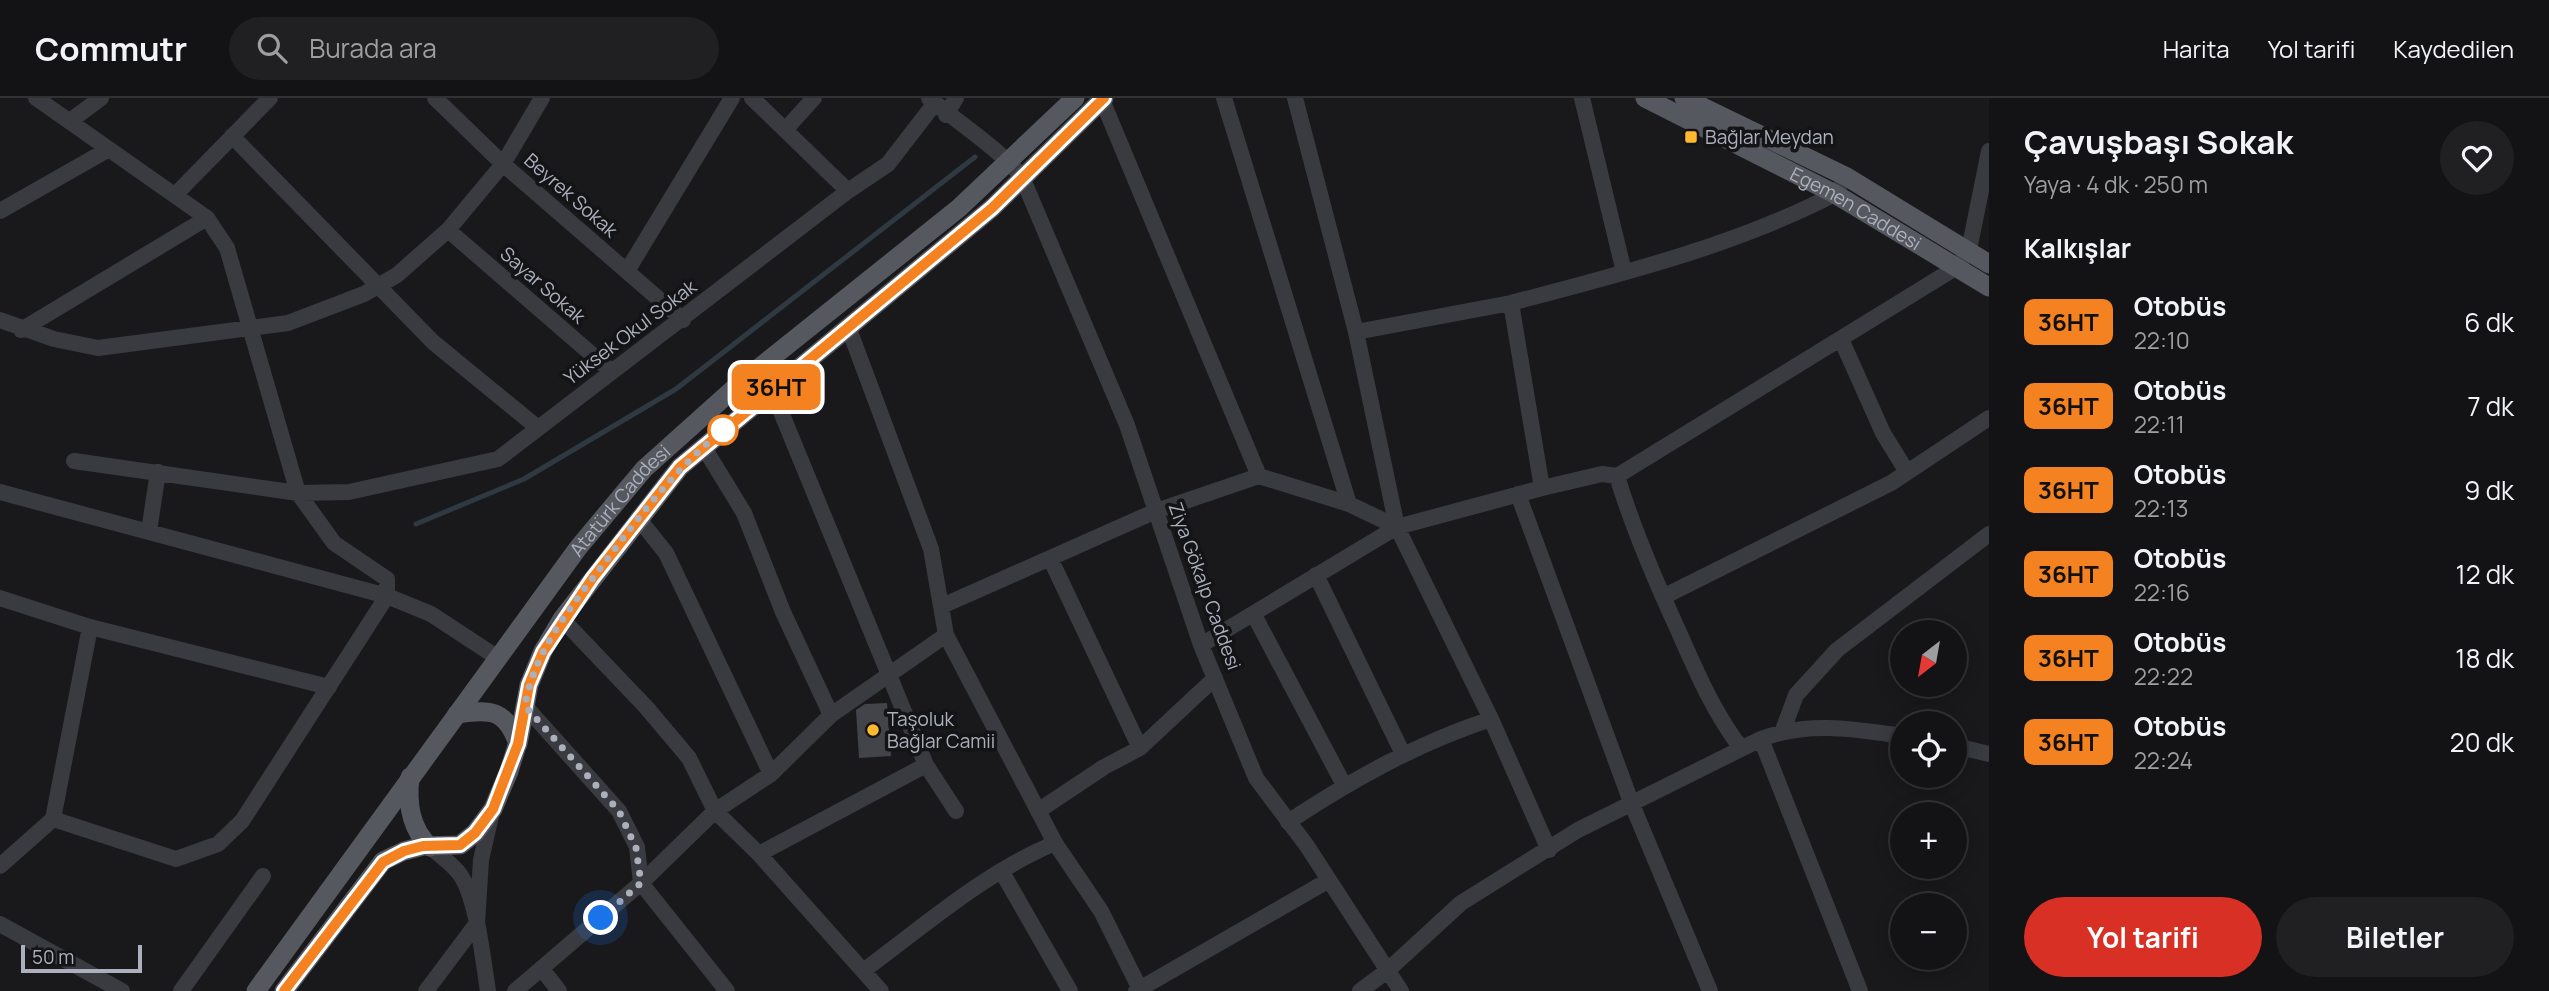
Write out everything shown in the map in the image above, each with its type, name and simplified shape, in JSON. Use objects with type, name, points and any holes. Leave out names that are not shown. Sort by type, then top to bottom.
[{"type":"main road","name":"Atatürk Caddesi","points":[[284,991],[383,862],[404,851],[460,845],[475,833],[493,809],[518,744],[529,685],[562,619],[680,467],[992,208],[1016,169],[1075,98]]},
{"type":"main road","name":"Egemen Caddesi","points":[[1645,98],[1835,194],[1989,287]]},
{"type":"main road","name":"Egemen Caddesi","points":[[1684,98],[1847,177],[1989,264]]},
{"type":"main road","name":"Atatürk Caddesi","points":[[256,991],[578,548],[644,469],[740,383],[959,208],[1016,169],[1103,99]]},
{"type":"main road","points":[[457,714],[482,710],[495,713],[512,727],[518,744]]},
{"type":"main road","points":[[410,776],[409,790],[414,826],[430,847]]},
{"type":"street","points":[[36,98],[207,218],[226,248],[298,493],[334,543],[387,579],[387,596],[329,687],[242,821],[218,844],[176,859],[53,819]]},
{"type":"street","points":[[71,121],[101,98]]},
{"type":"street","points":[[175,195],[270,98]]},
{"type":"street","name":"Beyrek Sokak","points":[[435,98],[503,164],[683,320]]},
{"type":"street","points":[[0,320],[21,330],[98,348],[288,323],[397,275],[448,230],[503,164],[542,98]]},
{"type":"street","points":[[627,271],[732,98]]},
{"type":"street","points":[[752,98],[848,191]]},
{"type":"street","points":[[786,130],[814,98]]},
{"type":"street","name":"Yüksek Okul Sokak","points":[[74,461],[298,493],[349,492],[498,459],[611,371],[683,320],[848,191],[888,164],[937,105],[956,98]]},
{"type":"street","points":[[1224,98],[1349,505]]},
{"type":"street","points":[[1295,98],[1356,332],[1397,527],[1491,719],[1549,850]]},
{"type":"street","points":[[1582,98],[1624,272]]},
{"type":"street","points":[[1103,99],[1259,476]]},
{"type":"street","points":[[937,105],[1016,169]]},
{"type":"street","points":[[232,136],[433,342],[538,428]]},
{"type":"street","points":[[0,211],[109,149]]},
{"type":"street","points":[[1202,645],[1397,527],[1602,474],[1617,476],[1957,267],[1969,250],[1989,151]]},
{"type":"street","name":"Ziya Gökalp Caddesi","points":[[1016,169],[1127,425],[1202,645],[1256,778],[1329,880],[1401,991]]},
{"type":"street","points":[[1356,332],[1511,303],[1746,234],[1798,213],[1835,194],[1847,177]]},
{"type":"street","points":[[21,330],[207,218]]},
{"type":"street","name":"Sayar Sokak","points":[[448,230],[611,371]]},
{"type":"street","points":[[1511,303],[1542,488]]},
{"type":"street","points":[[849,329],[931,549],[946,635],[1055,843],[1101,911],[1139,990],[1329,880]]},
{"type":"street","points":[[1841,339],[1883,433],[1907,472]]},
{"type":"street","points":[[772,390],[926,765],[956,811]]},
{"type":"street","points":[[1663,597],[1819,522],[1907,472],[1989,418]]},
{"type":"street","points":[[703,446],[744,513],[783,612],[831,715]]},
{"type":"street","points":[[149,531],[158,472]]},
{"type":"street","points":[[942,606],[1156,511],[1259,476],[1349,505],[1397,527]]},
{"type":"street","points":[[1617,476],[1663,597],[1722,723],[1741,748]]},
{"type":"street","points":[[0,492],[387,596],[431,614],[498,658]]},
{"type":"street","points":[[1518,494],[1631,802],[1710,991]]},
{"type":"street","points":[[638,518],[666,553],[771,774]]},
{"type":"street","points":[[1783,730],[1796,695],[1836,650],[1989,534]]},
{"type":"street","points":[[1050,558],[1140,748]]},
{"type":"street","points":[[1316,575],[1403,754]]},
{"type":"street","points":[[0,598],[90,627],[329,687]]},
{"type":"street","points":[[1254,615],[1344,785]]},
{"type":"street","points":[[562,619],[646,707],[689,758],[715,811],[760,854],[881,991]]},
{"type":"street","points":[[0,866],[53,819],[90,627]]},
{"type":"street","points":[[515,991],[641,883],[715,811],[771,774],[831,715],[946,635]]},
{"type":"street","points":[[1038,811],[1104,767],[1140,748],[1215,678]]},
{"type":"street","points":[[525,706],[619,811],[636,848],[641,883],[727,991]]},
{"type":"street","points":[[1288,822],[1344,785],[1403,754],[1445,734],[1491,719]]},
{"type":"street","points":[[1360,991],[1387,971],[1461,904],[1631,802],[1741,748],[1783,730],[1837,727],[1890,734]]},
{"type":"street","points":[[1761,739],[1860,991]]},
{"type":"street","points":[[1967,749],[1989,754]]},
{"type":"street","points":[[760,854],[926,765]]},
{"type":"street","points":[[426,991],[477,923],[481,860],[493,809]]},
{"type":"street","points":[[863,971],[981,883],[1032,853],[1055,843]]},
{"type":"street","points":[[430,847],[460,874],[477,923],[488,991]]},
{"type":"street","points":[[1002,872],[1070,991]]},
{"type":"street","points":[[181,991],[263,876]]},
{"type":"street","points":[[0,924],[122,991]]},
{"type":"street","points":[[542,969],[559,991]]},
{"type":"building","name":"Taşoluk Bağlar Camii","points":[[887,703],[891,756],[859,758],[856,710],[865,704]]},
{"type":"waterway","points":[[416,524],[524,479],[676,389],[975,157]]},
{"type":"bus line","name":"36HT","points":[[284,991],[383,862],[404,851],[423,846],[460,845],[475,833],[493,809],[509,771],[518,744],[529,685],[543,652],[562,619],[680,467],[992,208],[1104,98]]},
{"type":"place","name":"Bağlar Meydan","points":[[1691,137]]},
{"type":"place","name":"Taşoluk Bağlar Camii","points":[[873,730]]},
{"type":"route","points":[[601,918],[641,883],[636,848],[619,811],[525,706],[529,685],[543,652],[562,619],[638,518],[680,467],[723,430]]}]
